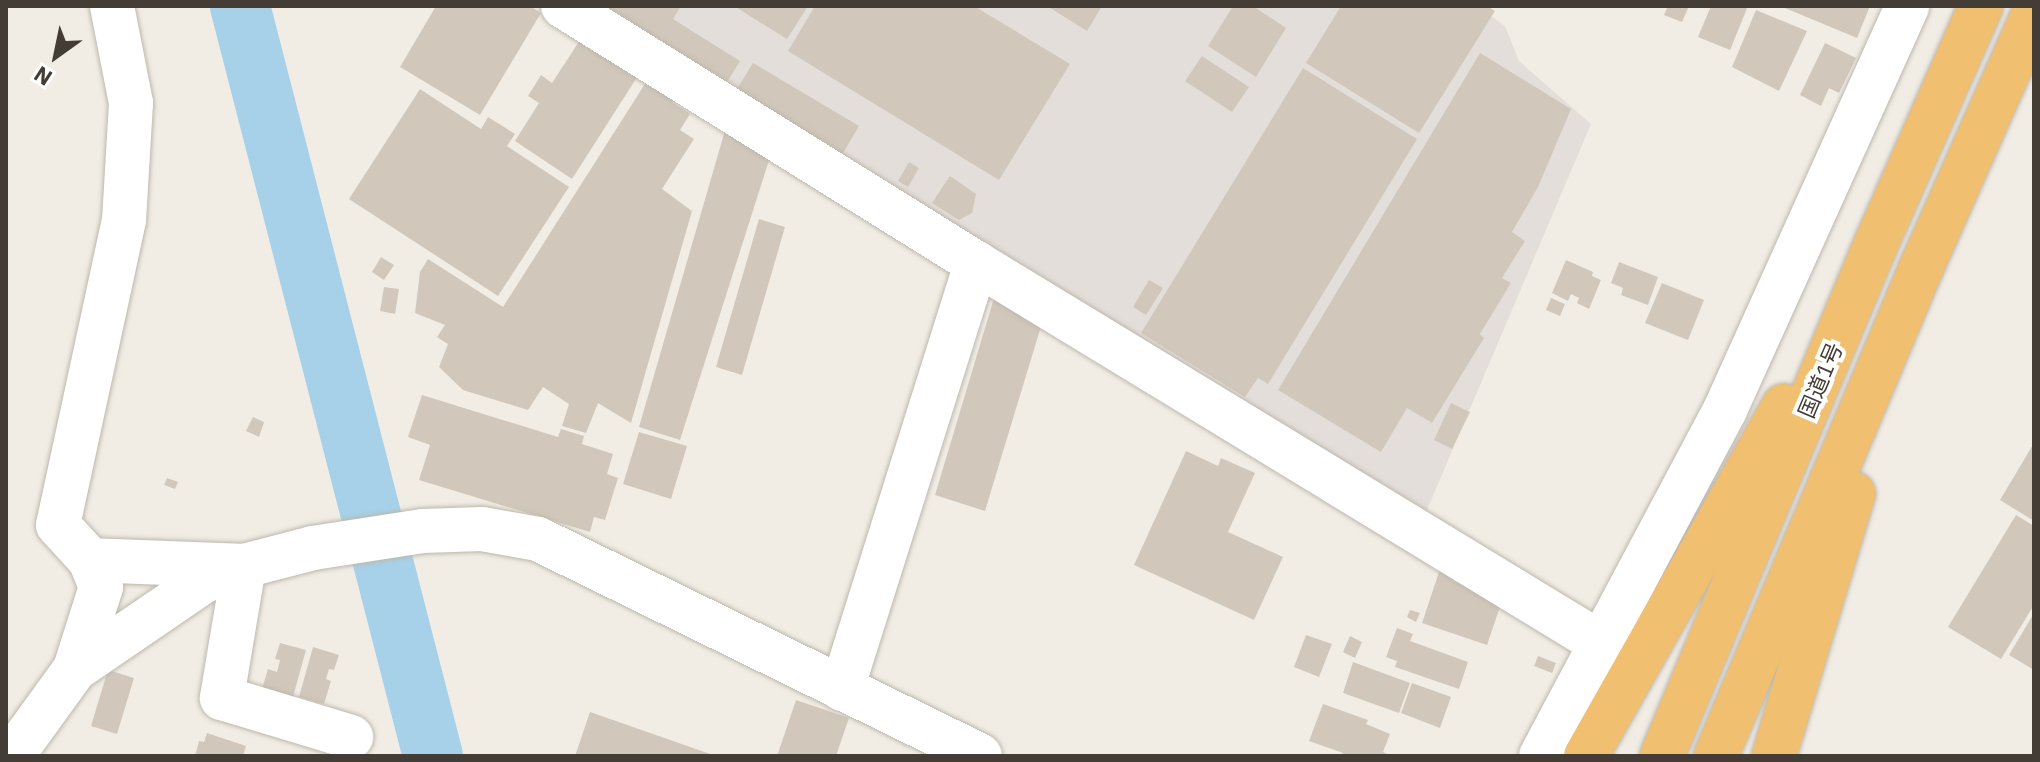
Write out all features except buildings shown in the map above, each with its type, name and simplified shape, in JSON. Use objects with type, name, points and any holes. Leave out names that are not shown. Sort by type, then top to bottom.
[{"type":"highway","name":"国道1号","points":[[1662,756],[1876,244],[1981,6]]},
{"type":"highway","points":[[1716,756],[1922,266],[2034,13]]},
{"type":"highway","points":[[1586,756],[1876,244]]},
{"type":"highway","points":[[1774,756],[1922,266]]},
{"type":"street","points":[[12,756],[75,669],[101,587],[90,560],[58,525],[124,220],[131,103],[112,6]]},
{"type":"street","points":[[563,6],[976,263],[1602,644]]},
{"type":"street","points":[[1541,756],[1725,410],[1907,6]]},
{"type":"street","points":[[842,689],[976,263]]},
{"type":"street","points":[[75,669],[204,581],[244,566],[313,548],[423,531],[482,529],[538,539],[980,756]]},
{"type":"street","points":[[90,560],[244,566]]},
{"type":"street","points":[[244,566],[222,698],[351,737]]},
{"type":"shaded area","points":[[578,6],[1477,6],[1505,26],[1519,61],[1591,124],[1421,524]]},
{"type":"waterway","points":[[240,6],[433,756]]}]
